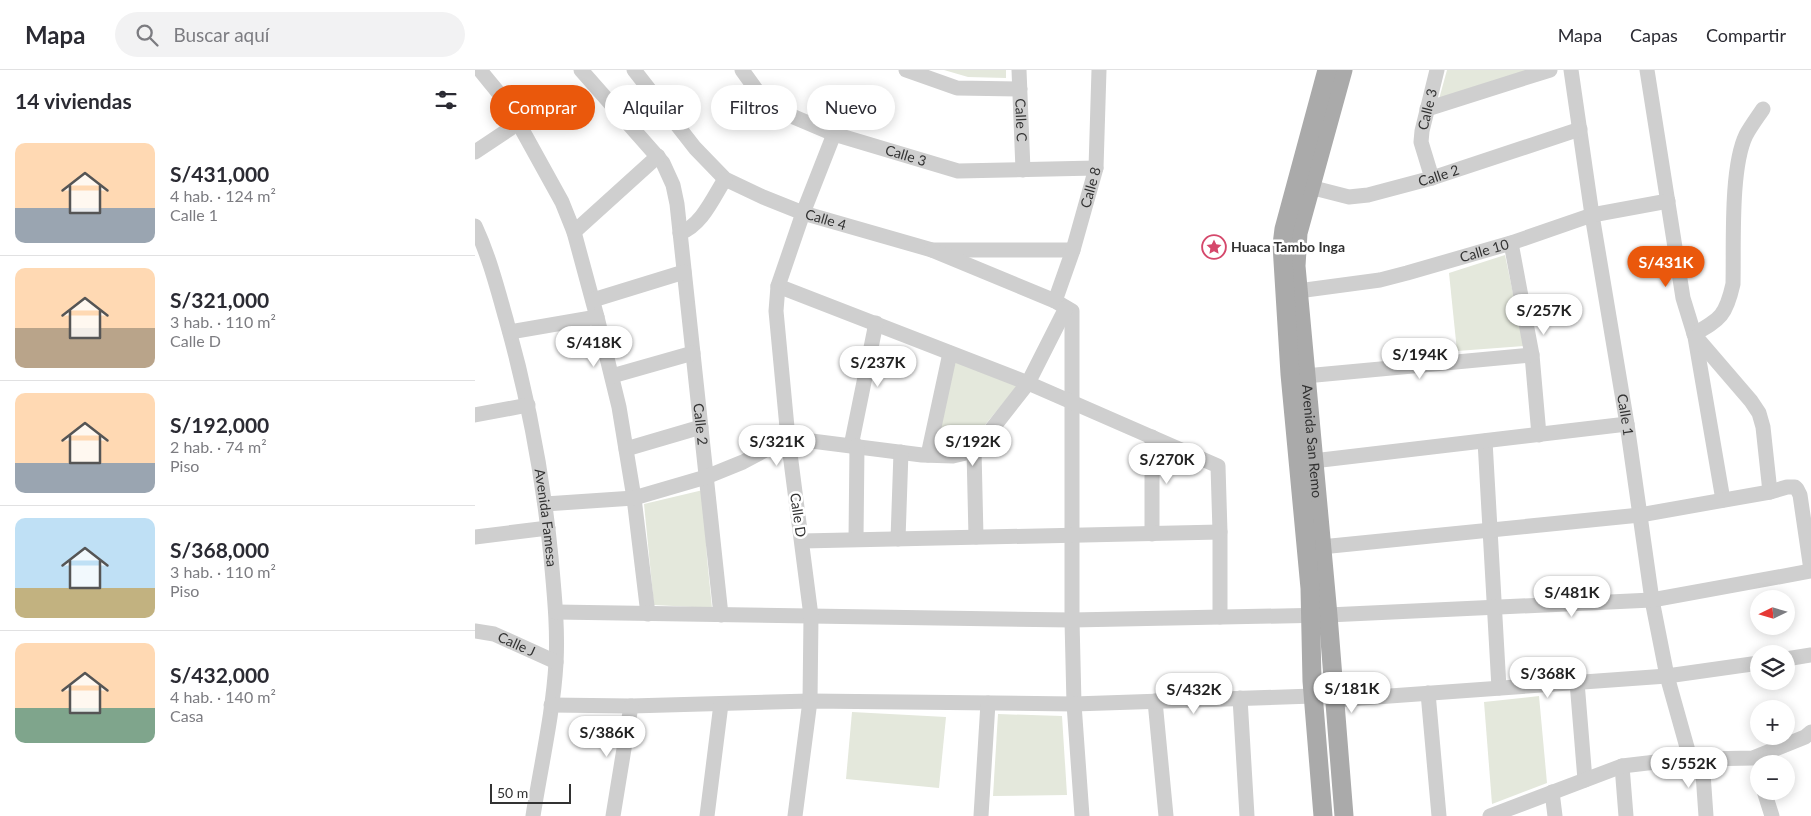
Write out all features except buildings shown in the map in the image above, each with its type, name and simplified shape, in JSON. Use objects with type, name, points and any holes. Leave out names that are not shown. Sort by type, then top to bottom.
[{"type":"main road","name":"Avenida San Remo","points":[[1323,816],[1310,644],[1319,615],[1321,547],[1305,376],[1296,247],[1303,186],[1327,70]]},
{"type":"main road","name":"Avenida San Remo","points":[[1343,70],[1303,186],[1283,229],[1282,252],[1290,374],[1319,615],[1334,700],[1344,816]]},
{"type":"street","points":[[479,70],[491,85]]},
{"type":"street","name":"Calle 2","points":[[581,70],[658,156],[669,172],[673,185],[685,272],[721,615]]},
{"type":"street","name":"Calle 4","points":[[634,70],[695,148],[725,179],[763,197],[803,212],[932,250],[1073,250]]},
{"type":"street","name":"Calle 3","points":[[742,70],[768,106],[835,134],[958,171],[1096,168]]},
{"type":"street","points":[[907,70],[957,88],[1020,89]]},
{"type":"street","name":"Calle C","points":[[1019,70],[1023,170]]},
{"type":"street","name":"Calle 8","points":[[974,450],[1028,383],[1061,305],[1073,250],[1096,168],[1099,70]]},
{"type":"street","name":"Calle 3","points":[[1432,178],[1421,142],[1437,70]]},
{"type":"street","points":[[1427,109],[1550,70]]},
{"type":"street","name":"Calle 1","points":[[1571,70],[1592,215],[1627,424],[1652,600],[1667,676],[1696,759],[1706,816]]},
{"type":"street","points":[[1647,70],[1683,298],[1695,335],[1723,500]]},
{"type":"street","points":[[1695,335],[1725,312],[1730,299],[1733,284],[1735,193],[1738,164],[1746,136],[1763,109]]},
{"type":"street","name":"Calle 2","points":[[1303,186],[1349,197],[1368,195],[1432,178],[1580,129]]},
{"type":"street","points":[[475,152],[508,130]]},
{"type":"street","points":[[522,130],[562,202],[574,232],[593,300],[619,407],[634,498],[648,614]]},
{"type":"street","name":"Calle D","points":[[795,816],[810,701],[811,616],[788,438],[776,311],[778,286],[803,212],[835,134]]},
{"type":"street","points":[[574,232],[658,156]]},
{"type":"street","points":[[680,233],[689,230],[697,223],[725,179]]},
{"type":"street","name":"Calle 10","points":[[1298,291],[1380,280],[1511,243],[1592,215],[1668,200]]},
{"type":"street","name":"Avenida Famesa","points":[[475,226],[483,243],[510,332],[528,404],[545,504],[557,612],[556,662],[551,705],[533,816]]},
{"type":"street","points":[[1511,243],[1532,354],[1539,434]]},
{"type":"street","points":[[932,250],[1072,311],[1072,620],[1074,704],[1083,816]]},
{"type":"street","points":[[593,300],[685,272]]},
{"type":"street","points":[[778,286],[1028,383],[1217,466],[1220,532],[1220,617]]},
{"type":"street","points":[[510,332],[597,317]]},
{"type":"street","points":[[856,540],[854,446],[876,323]]},
{"type":"street","points":[[1695,335],[1759,413],[1763,427],[1770,492]]},
{"type":"street","points":[[612,376],[693,353]]},
{"type":"street","points":[[928,455],[950,353]]},
{"type":"street","points":[[1305,376],[1532,354]]},
{"type":"street","points":[[475,415],[528,404]]},
{"type":"street","points":[[1313,460],[1627,424]]},
{"type":"street","points":[[626,449],[701,426]]},
{"type":"street","points":[[1152,534],[1153,437]]},
{"type":"street","points":[[545,504],[634,498],[706,477],[743,462],[788,438],[928,455],[953,456],[974,450],[976,537]]},
{"type":"street","points":[[1485,441],[1499,688]]},
{"type":"street","points":[[898,539],[901,452]]},
{"type":"street","points":[[557,612],[1072,620],[1319,615],[1652,600],[1811,570],[1800,495],[1795,487],[1640,515],[1321,547]]},
{"type":"street","points":[[475,537],[548,528]]},
{"type":"street","points":[[802,541],[1220,532]]},
{"type":"street","name":"Calle J","points":[[475,631],[494,634],[556,662]]},
{"type":"street","points":[[1795,658],[1811,655]]},
{"type":"street","points":[[1334,700],[1667,676],[1750,664]]},
{"type":"street","points":[[1577,682],[1585,780]]},
{"type":"street","points":[[1428,693],[1439,816]]},
{"type":"street","points":[[551,705],[631,706],[810,701],[1074,704],[1313,696]]},
{"type":"street","points":[[1240,698],[1247,816]]},
{"type":"street","points":[[1155,701],[1166,816]]},
{"type":"street","points":[[981,816],[988,703]]},
{"type":"street","points":[[707,816],[721,704]]},
{"type":"street","points":[[613,816],[631,706]]},
{"type":"street","points":[[1768,755],[1809,735]]},
{"type":"street","points":[[1490,816],[1623,766],[1696,759],[1750,758]]},
{"type":"street","points":[[1623,766],[1627,816]]},
{"type":"street","points":[[1552,792],[1555,816]]},
{"type":"street","points":[[1767,800],[1772,816]]},
{"type":"shaded area","points":[[944,70],[1006,70],[1006,78],[968,77]]},
{"type":"shaded area","points":[[1447,70],[1533,70],[1439,99]]},
{"type":"shaded area","points":[[1505,255],[1524,346],[1457,351],[1449,273]]},
{"type":"shaded area","points":[[952,360],[1018,385],[966,448],[932,450]]},
{"type":"shaded area","points":[[703,490],[712,608],[654,605],[644,504]]},
{"type":"shaded area","points":[[1539,696],[1547,783],[1492,804],[1484,702]]},
{"type":"shaded area","points":[[852,712],[946,717],[939,788],[846,779]]},
{"type":"shaded area","points":[[998,714],[1062,716],[1067,795],[993,796]]},
{"type":"place","name":"Huaca Tambo Inga","points":[[1214,247]]}]
